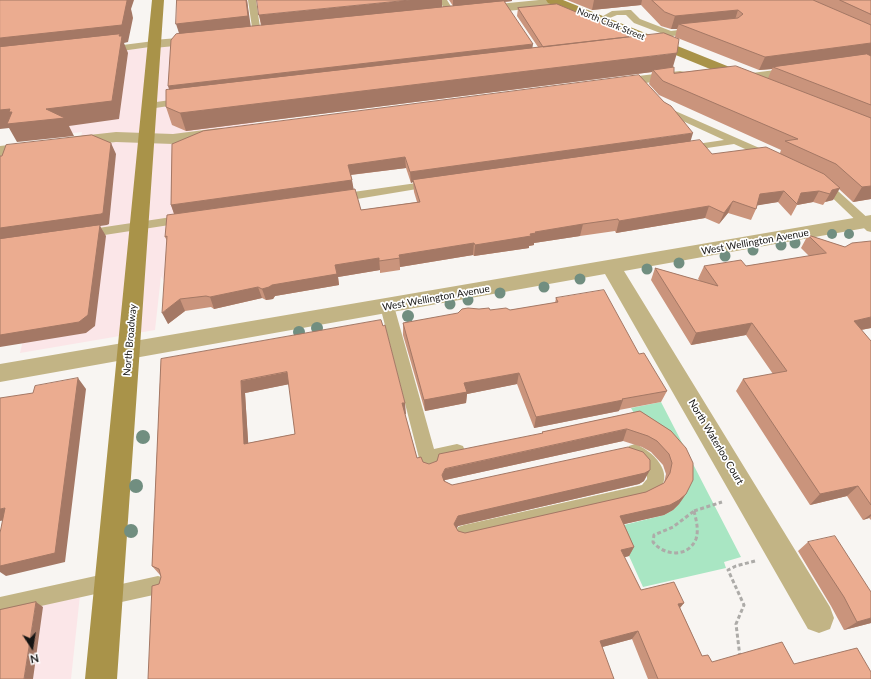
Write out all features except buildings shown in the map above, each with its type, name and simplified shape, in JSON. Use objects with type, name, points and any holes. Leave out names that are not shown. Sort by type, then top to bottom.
[{"type":"main road","name":"North Broadway","points":[[101,679],[158,0]]},
{"type":"main road","name":"North Clark Street","points":[[554,1],[770,88]]},
{"type":"street","points":[[436,15],[452,13],[508,12],[554,1]]},
{"type":"street","points":[[242,35],[272,32]]},
{"type":"street","points":[[154,44],[212,38]]},
{"type":"street","points":[[600,85],[643,84],[724,69]]},
{"type":"street","points":[[744,78],[810,69]]},
{"type":"street","points":[[0,151],[116,137],[173,138],[236,131]]},
{"type":"street","name":"West Wellington Avenue","points":[[0,373],[869,224]]},
{"type":"street","name":"North Waterloo Court","points":[[612,267],[819,618]]},
{"type":"lane","points":[[252,0],[257,34]]},
{"type":"lane","points":[[444,0],[452,13]]},
{"type":"lane","points":[[658,42],[701,30]]},
{"type":"lane","points":[[95,51],[154,44]]},
{"type":"lane","points":[[149,106],[194,100]]},
{"type":"lane","points":[[656,100],[665,110],[780,161]]},
{"type":"lane","points":[[673,150],[736,141]]},
{"type":"lane","points":[[816,179],[823,182],[869,224]]},
{"type":"lane","points":[[327,199],[445,182]]},
{"type":"lane","points":[[75,235],[194,218]]},
{"type":"lane","points":[[387,306],[428,462],[474,448]]},
{"type":"lane","points":[[464,533],[640,493],[651,488],[655,480],[655,469],[648,459],[636,451],[623,449]]},
{"type":"lane","points":[[0,606],[108,589],[158,585]]},
{"type":"path","points":[[694,511],[697,537],[692,547],[681,552],[669,553],[659,550],[653,542],[654,535],[673,528],[694,511],[714,503],[727,501]]},
{"type":"path","points":[[742,659],[739,654],[736,624],[744,604],[728,570],[736,566],[762,560]]},
{"type":"shaded area","points":[[244,37],[265,237],[171,280],[163,280],[161,276],[155,330],[20,353],[48,235],[62,233],[82,132],[56,135],[43,59]]},
{"type":"shaded area","points":[[80,595],[71,679],[0,679],[0,613]]},
{"type":"green space","points":[[661,402],[741,557],[724,562],[726,568],[643,587],[616,527],[664,515],[673,510],[683,497],[631,408]]}]
